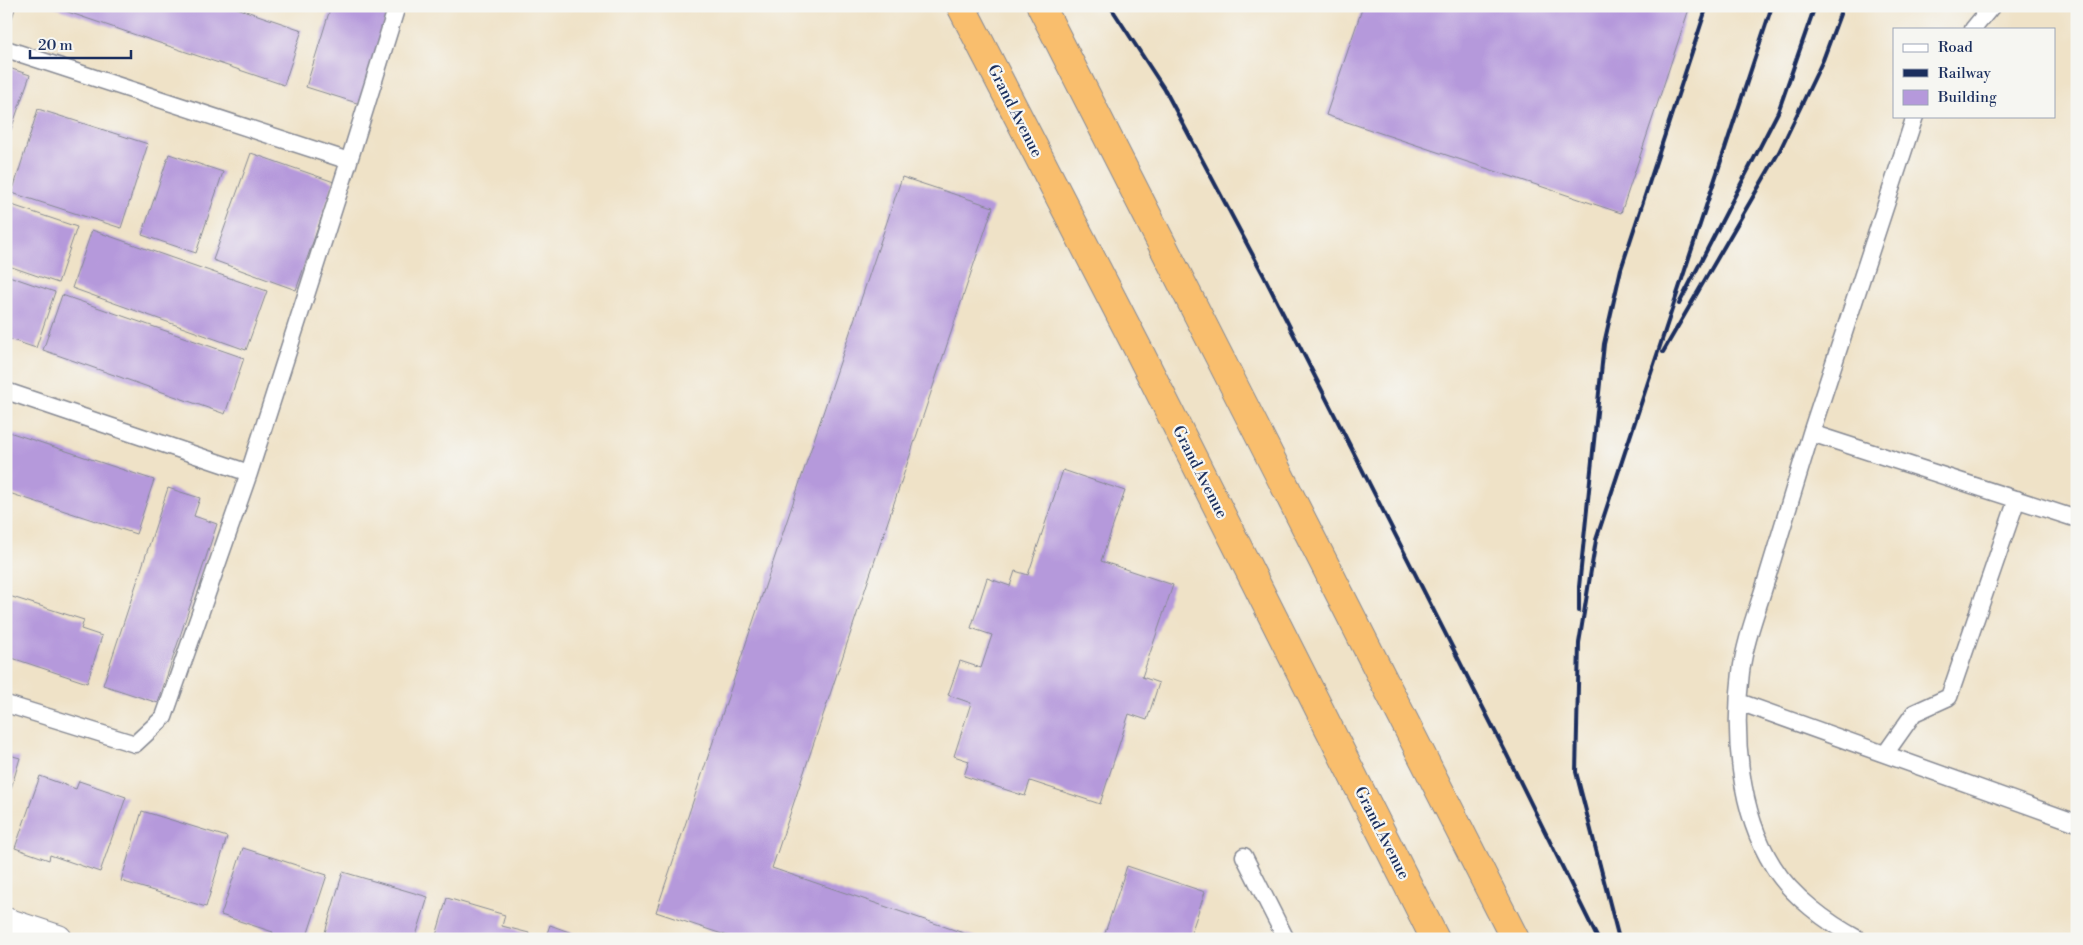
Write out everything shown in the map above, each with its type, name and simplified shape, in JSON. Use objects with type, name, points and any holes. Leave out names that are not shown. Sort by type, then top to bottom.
[{"type":"highway","name":"Grand Avenue","points":[[961,6],[1156,384],[1435,939]]},
{"type":"highway","points":[[1041,6],[1515,939]]},
{"type":"street","points":[[13,929],[58,939]]},
{"type":"lane","points":[[6,704],[135,744],[164,717],[249,473],[397,6]]},
{"type":"lane","points":[[1974,28],[1992,6]]},
{"type":"lane","points":[[6,49],[349,161]]},
{"type":"lane","points":[[1858,939],[1831,924],[1800,898],[1773,867],[1756,832],[1745,792],[1738,749],[1741,672],[1752,626],[1811,433],[1914,118]]},
{"type":"lane","points":[[6,391],[249,473]]},
{"type":"lane","points":[[1811,433],[2077,519]]},
{"type":"lane","points":[[1885,754],[1914,713],[1949,697],[2016,499]]},
{"type":"lane","points":[[1739,702],[2077,824]]},
{"type":"lane","points":[[1244,856],[1286,939]]},
{"type":"building","points":[[6,6],[16,6],[9,27],[6,27]]},
{"type":"building","points":[[231,6],[302,30],[284,85],[53,7]]},
{"type":"building","points":[[331,6],[390,6],[360,104],[306,87]]},
{"type":"building","points":[[1363,6],[1690,6],[1621,213],[1326,115]]},
{"type":"building","points":[[6,67],[30,75],[7,141],[6,141]]},
{"type":"building","points":[[38,109],[148,144],[121,228],[12,193]]},
{"type":"building","points":[[251,153],[334,182],[296,290],[213,260]]},
{"type":"building","points":[[169,154],[223,172],[196,253],[142,235]]},
{"type":"building","points":[[902,177],[993,207],[772,868],[981,939],[737,939],[656,912]]},
{"type":"building","points":[[6,203],[77,227],[58,283],[6,265]]},
{"type":"building","points":[[92,230],[267,291],[246,350],[72,288]]},
{"type":"building","points":[[6,275],[55,292],[36,348],[6,338]]},
{"type":"building","points":[[62,295],[244,358],[225,414],[43,350]]},
{"type":"building","points":[[6,431],[154,480],[136,534],[6,492]]},
{"type":"building","points":[[1063,470],[1125,491],[1101,561],[1173,585],[1142,677],[1159,683],[1147,720],[1129,714],[1100,804],[1030,781],[1025,796],[964,776],[969,761],[954,756],[971,703],[948,695],[960,661],[981,668],[992,635],[971,628],[987,578],[1010,586],[1015,571],[1028,575]]},
{"type":"building","points":[[168,488],[200,498],[194,516],[217,524],[158,703],[103,685]]},
{"type":"building","points":[[6,595],[84,620],[81,629],[102,636],[87,683],[6,656]]},
{"type":"building","points":[[6,754],[20,758],[7,802],[6,802]]},
{"type":"building","points":[[40,776],[76,789],[79,781],[126,797],[100,872],[50,855],[49,860],[15,848]]},
{"type":"building","points":[[142,811],[227,837],[206,907],[121,881]]},
{"type":"building","points":[[243,848],[327,875],[306,939],[282,939],[272,935],[273,932],[221,915]]},
{"type":"building","points":[[1127,866],[1205,892],[1189,939],[1103,939]]},
{"type":"building","points":[[343,872],[428,897],[415,939],[323,939]]},
{"type":"building","points":[[447,898],[505,915],[502,926],[529,933],[527,939],[435,939]]},
{"type":"building","points":[[550,925],[588,939],[545,939]]},
{"type":"railway","points":[[1110,6],[1165,90],[1264,276],[1505,751],[1598,939]]},
{"type":"railway","points":[[1579,611],[1579,587],[1604,344],[1621,269],[1707,6]]},
{"type":"railway","points":[[1619,939],[1576,772],[1579,643],[1596,540],[1772,6]]},
{"type":"railway","points":[[1679,304],[1778,112],[1815,6]]},
{"type":"railway","points":[[1663,352],[1779,152],[1823,60],[1843,6]]}]
